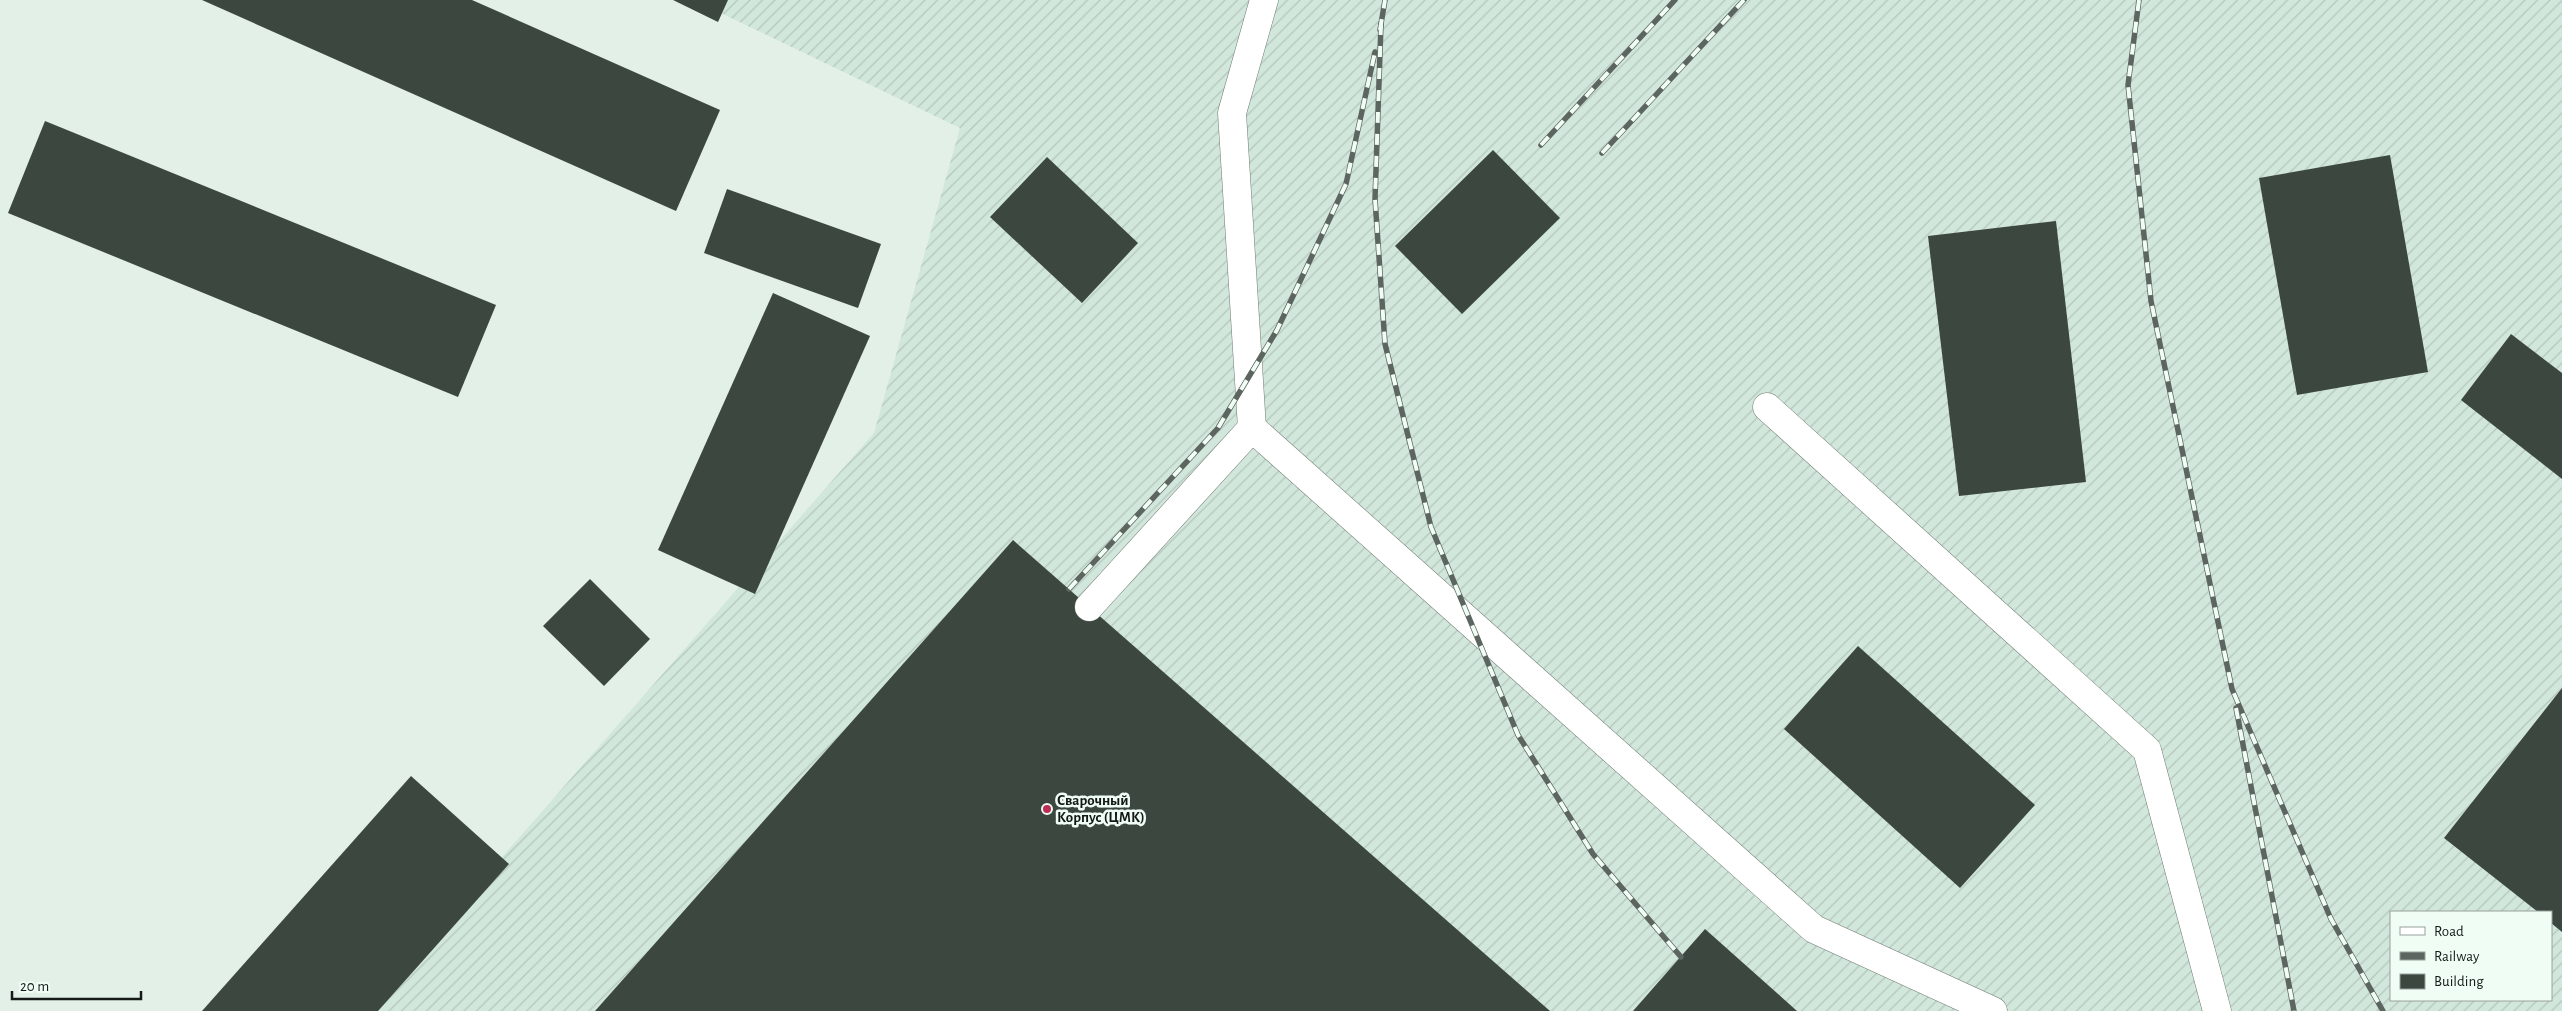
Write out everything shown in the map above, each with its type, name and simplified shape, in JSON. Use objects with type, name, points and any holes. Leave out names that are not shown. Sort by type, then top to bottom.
[{"type":"lane","points":[[1264,0],[1232,113],[1252,428],[1814,929],[1994,1011]]},
{"type":"lane","points":[[1767,408],[2147,750],[2217,1011]]},
{"type":"lane","points":[[1089,607],[1252,428]]},
{"type":"shaded area","points":[[694,0],[2562,0],[2562,1011],[367,1011],[874,433],[960,128]]},
{"type":"building","points":[[202,0],[472,0],[720,110],[676,211]]},
{"type":"building","points":[[673,0],[728,0],[718,22]]},
{"type":"building","points":[[45,121],[496,305],[458,397],[8,213]]},
{"type":"building","points":[[1493,150],[1560,218],[1462,314],[1395,246]]},
{"type":"building","points":[[2390,155],[2428,372],[2297,395],[2259,178]]},
{"type":"building","points":[[1047,157],[1138,243],[1082,303],[990,217]]},
{"type":"building","points":[[727,189],[881,244],[858,308],[704,253]]},
{"type":"building","points":[[2056,221],[2086,482],[1959,496],[1928,236]]},
{"type":"building","points":[[773,293],[870,336],[755,594],[658,550]]},
{"type":"building","points":[[2511,334],[2562,373],[2562,479],[2461,400]]},
{"type":"building","name":"Сварочный Корпус (ЦМК)","points":[[1013,540],[1550,1011],[595,1011]]},
{"type":"building","points":[[590,579],[650,639],[604,686],[543,626]]},
{"type":"building","points":[[1858,646],[2035,805],[1960,888],[1784,729]]},
{"type":"building","points":[[2562,688],[2562,932],[2552,924],[2552,911],[2537,911],[2444,838]]},
{"type":"building","points":[[411,776],[509,864],[378,1011],[202,1011]]},
{"type":"building","points":[[1705,929],[1797,1011],[1633,1011]]},
{"type":"railway","points":[[1380,30],[1385,0]]},
{"type":"railway","points":[[1541,145],[1675,0]]},
{"type":"railway","points":[[1602,153],[1744,0]]},
{"type":"railway","points":[[2139,0],[2128,85],[2151,301],[2232,689],[2331,919],[2383,1011]]},
{"type":"railway","points":[[1381,24],[1375,199],[1385,344],[1431,527],[1518,735],[1593,854],[1681,957]]},
{"type":"railway","points":[[1069,589],[1218,428],[1277,330],[1346,184],[1375,52]]},
{"type":"railway","points":[[2236,708],[2294,1011]]},
{"type":"place","name":"Сварочный Корпус (ЦМК)","points":[[1047,809]]}]
